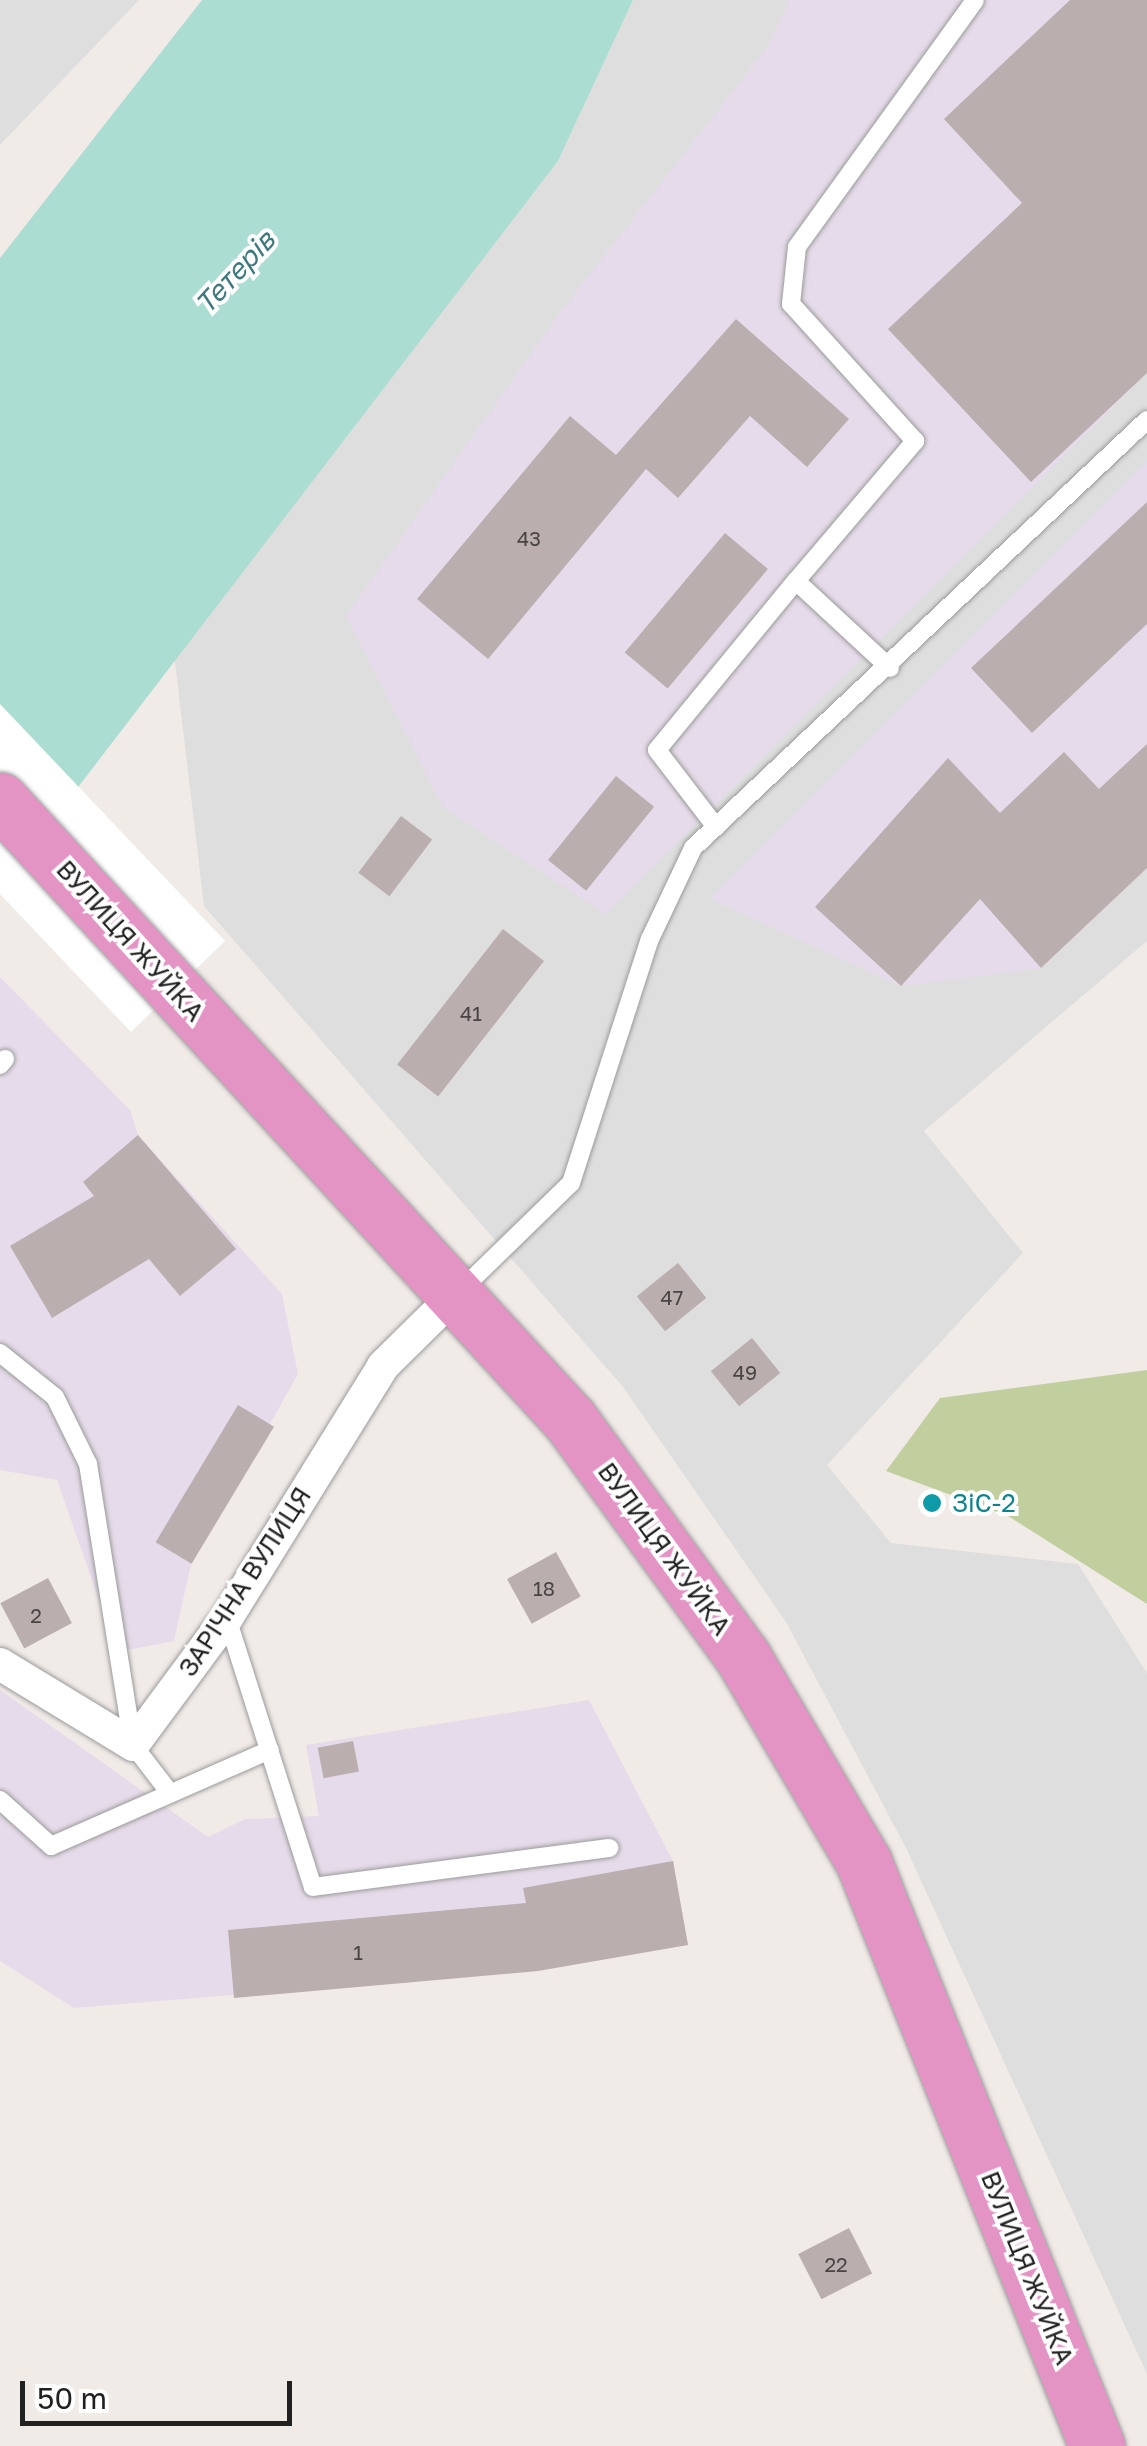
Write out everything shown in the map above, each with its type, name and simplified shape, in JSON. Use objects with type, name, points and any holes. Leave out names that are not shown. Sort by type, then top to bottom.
[{"type":"highway","name":"ВУЛИЦЯ ЖУЙКА","points":[[0,800],[570,1420],[686,1579],[864,1863],[1097,2446]]},
{"type":"street","name":"ЗАРІЧНА ВУЛИЦЯ","points":[[132,1745],[227,1618],[383,1366],[454,1298]]},
{"type":"street","points":[[0,1664],[132,1745]]},
{"type":"lane","points":[[716,827],[657,750],[915,442],[791,304],[797,247],[974,0]]},
{"type":"lane","points":[[454,1298],[571,1183],[650,939],[693,848],[890,668],[1147,420]]},
{"type":"lane","points":[[796,581],[890,668]]},
{"type":"lane","points":[[0,1352],[55,1396],[88,1464],[132,1745],[170,1794]]},
{"type":"lane","points":[[227,1618],[313,1887],[608,1848]]},
{"type":"lane","points":[[0,1800],[51,1846],[270,1750]]},
{"type":"shaded area","points":[[0,0],[139,0],[0,145]]},
{"type":"shaded area","points":[[633,0],[1147,0],[1147,941],[924,1131],[1023,1253],[827,1465],[891,1543],[1078,1564],[1147,1673],[1147,2374],[906,1848],[786,1622],[623,1387],[204,906],[174,654],[558,161]]},
{"type":"shaded area","points":[[789,0],[1147,0],[1147,373],[606,914],[443,807],[346,616],[561,311],[769,45]]},
{"type":"shaded area","points":[[1147,462],[1147,868],[1041,968],[901,986],[710,899]]},
{"type":"shaded area","points":[[0,977],[130,1110],[138,1135],[282,1294],[298,1374],[191,1564],[174,1641],[117,1652],[57,1480],[0,1470]]},
{"type":"shaded area","points":[[0,1690],[208,1837],[245,1819],[319,1816],[306,1745],[589,1700],[673,1861],[688,1945],[488,1974],[74,2008],[0,1961]]},
{"type":"green space","points":[[1147,1370],[1147,1604],[1008,1516],[886,1471],[940,1398]]},
{"type":"water","name":"Тетерів","points":[[202,0],[633,0],[558,161],[0,889],[0,258]]},
{"type":"pier","points":[[0,704],[225,941],[131,1032],[0,894]]},
{"type":"building","points":[[1070,0],[1147,0],[1147,373],[1031,482],[888,329],[1022,203],[944,119]]},
{"type":"building","points":[[736,319],[849,419],[807,467],[750,416],[678,498],[646,469],[488,659],[417,599],[570,416],[616,455]]},
{"type":"building","points":[[1147,502],[1147,624],[1032,733],[971,668]]},
{"type":"building","points":[[725,533],[768,569],[668,688],[625,653]]},
{"type":"building","points":[[1147,744],[1147,868],[1041,968],[980,899],[901,986],[815,907],[948,758],[1000,813],[1064,752],[1099,789]]},
{"type":"building","points":[[616,776],[654,807],[586,891],[548,860]]},
{"type":"building","points":[[401,816],[432,839],[389,896],[358,873]]},
{"type":"building","points":[[503,929],[544,961],[438,1097],[397,1065]]},
{"type":"building","points":[[138,1135],[236,1249],[180,1296],[149,1259],[52,1318],[10,1246],[94,1196],[83,1182]]},
{"type":"building","points":[[678,1263],[706,1298],[665,1331],[637,1296]]},
{"type":"building","points":[[752,1338],[780,1373],[739,1406],[711,1371]]},
{"type":"building","points":[[238,1405],[274,1427],[192,1564],[156,1542]]},
{"type":"building","points":[[556,1552],[581,1597],[532,1624],[507,1579]]},
{"type":"building","points":[[48,1578],[72,1623],[24,1648],[0,1603]]},
{"type":"building","points":[[353,1741],[359,1771],[324,1778],[318,1748]]},
{"type":"building","points":[[673,1861],[688,1945],[538,1971],[234,1998],[228,1930],[526,1903],[523,1888]]},
{"type":"building","points":[[849,2228],[872,2273],[821,2299],[798,2254]]},
{"type":"place","name":"ЗіС-2","points":[[932,1503]]}]
